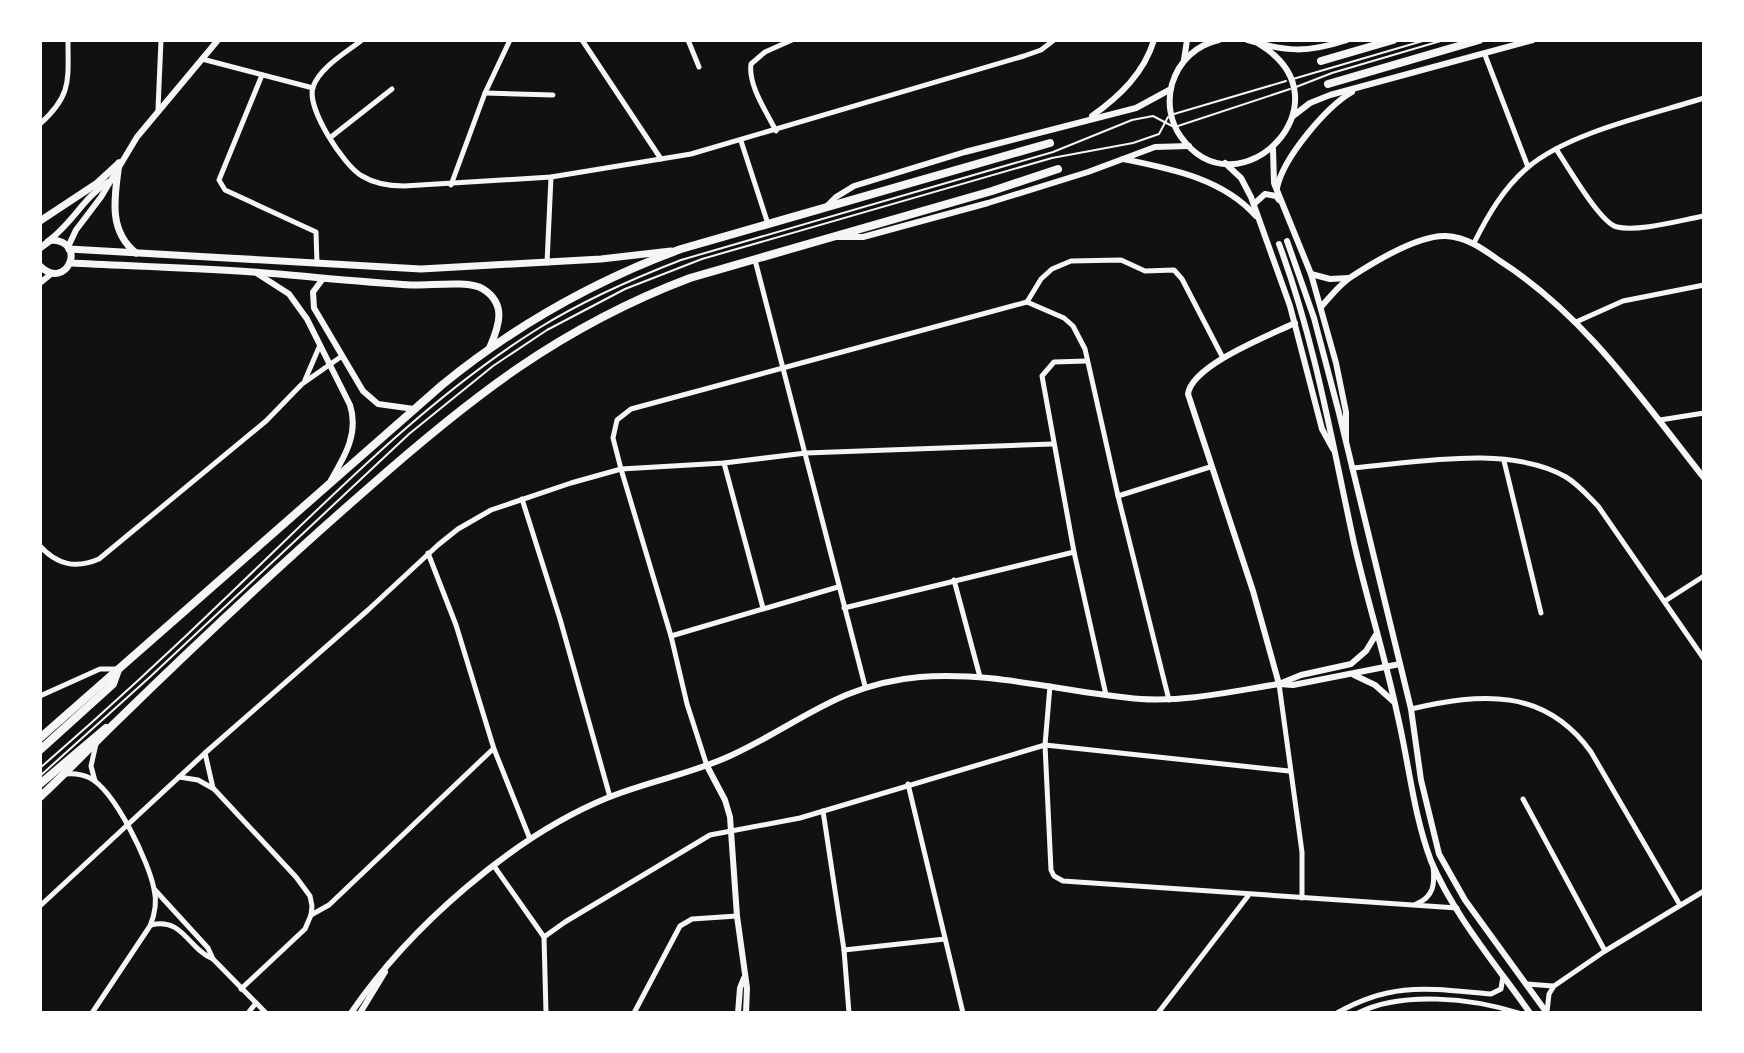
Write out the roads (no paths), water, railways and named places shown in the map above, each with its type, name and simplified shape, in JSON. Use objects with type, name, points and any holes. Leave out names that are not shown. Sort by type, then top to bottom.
[{"type":"highway","points":[[1321,61],[1393,40]]},
{"type":"highway","points":[[1328,84],[1479,40]]},
{"type":"highway","points":[[40,737],[414,409],[490,348],[553,308],[648,261],[681,249],[1050,143]]},
{"type":"highway","points":[[40,797],[323,527],[477,395],[564,337],[660,289],[1058,169]]},
{"type":"highway","points":[[40,750],[113,684],[118,669]]},
{"type":"highway","points":[[40,784],[98,733],[116,722]]},
{"type":"main road","points":[[119,163],[115,220],[127,246],[138,254]]},
{"type":"main road","points":[[40,221],[96,184],[119,163]]},
{"type":"main road","points":[[43,245],[56,240],[69,248],[138,254],[421,269],[547,263],[681,249]]},
{"type":"main road","points":[[40,266],[51,274],[64,270],[70,263],[69,248]]},
{"type":"main road","points":[[138,254],[138,266]]},
{"type":"main road","points":[[70,263],[255,272],[322,280],[477,285],[492,296],[500,314],[500,324],[490,348]]},
{"type":"main road","points":[[419,285],[421,269]]},
{"type":"street","points":[[40,124],[58,108],[64,97],[68,40]]},
{"type":"street","points":[[158,109],[161,40]]},
{"type":"street","points":[[69,248],[76,230],[101,197],[119,163],[158,109],[218,40]]},
{"type":"street","points":[[362,40],[329,68],[313,88],[314,109],[356,172],[389,186],[451,185],[551,177],[661,159],[776,131],[1024,56],[1041,50],[1054,40]]},
{"type":"street","points":[[451,185],[485,93],[510,40]]},
{"type":"street","points":[[582,40],[661,159]]},
{"type":"street","points":[[688,40],[699,67]]},
{"type":"street","points":[[776,131],[753,82],[751,64],[765,52],[792,40]]},
{"type":"street","points":[[1086,120],[1121,94],[1134,79],[1154,40]]},
{"type":"street","points":[[1187,40],[1183,61],[1171,89],[1171,115],[1175,127],[1189,146],[1199,154],[1225,163],[1251,160],[1273,148],[1282,139],[1293,116],[1291,79],[1278,59],[1259,44]]},
{"type":"street","points":[[1183,61],[1202,46],[1219,40]]},
{"type":"street","points":[[1248,40],[1307,51],[1347,40]]},
{"type":"street","points":[[1293,116],[1319,98],[1533,40]]},
{"type":"street","points":[[1485,55],[1528,167]]},
{"type":"street","points":[[201,59],[313,88]]},
{"type":"street","points":[[262,75],[225,161],[220,185],[316,232],[317,264]]},
{"type":"street","points":[[1277,192],[1286,165],[1324,115],[1337,101],[1360,88]]},
{"type":"street","points":[[331,137],[392,89]]},
{"type":"street","points":[[826,207],[854,186],[965,152],[1145,104],[1171,89]]},
{"type":"street","points":[[485,93],[553,95]]},
{"type":"street","points":[[1474,243],[1500,198],[1528,167],[1556,149],[1579,138],[1704,98]]},
{"type":"street","points":[[740,141],[768,224]]},
{"type":"street","points":[[832,236],[846,239],[863,237],[1019,194],[1155,147],[1189,146]]},
{"type":"street","points":[[1273,148],[1273,174],[1279,200],[1311,274],[1321,307],[1346,412],[1346,445]]},
{"type":"street","points":[[1556,149],[1603,217],[1614,227],[1633,228],[1704,216]]},
{"type":"street","points":[[1123,159],[1214,184],[1240,200],[1259,219]]},
{"type":"street","points":[[1225,163],[1243,182],[1254,205],[1295,323],[1322,429],[1336,451]]},
{"type":"street","points":[[547,263],[551,177]]},
{"type":"street","points":[[43,245],[108,182]]},
{"type":"street","points":[[1254,205],[1265,194],[1279,200]]},
{"type":"street","points":[[1321,307],[1349,278],[1407,247],[1432,237],[1458,238],[1474,243],[1529,280],[1576,322],[1613,362],[1704,478]]},
{"type":"street","points":[[1287,241],[1314,318],[1346,445],[1411,709],[1421,780],[1439,854],[1465,900],[1547,1013]]},
{"type":"street","points":[[1279,244],[1305,322],[1355,545],[1387,667],[1417,816],[1432,863],[1434,877],[1431,895],[1415,904]]},
{"type":"street","points":[[754,259],[865,686]]},
{"type":"street","points":[[1027,302],[1041,279],[1052,269],[1071,261],[1121,260],[1145,271],[1174,270],[1182,279],[1223,358]]},
{"type":"street","points":[[255,272],[289,294],[307,319],[347,396],[354,425],[348,449],[327,486]]},
{"type":"street","points":[[40,283],[51,274]]},
{"type":"street","points":[[1311,274],[1330,279],[1349,278]]},
{"type":"street","points":[[322,280],[313,292],[314,308],[370,399],[388,407],[414,409]]},
{"type":"street","points":[[1576,322],[1623,301],[1704,285]]},
{"type":"street","points":[[746,1013],[747,988],[737,916],[732,832],[725,800],[707,766],[687,704],[671,636],[621,469],[613,438],[617,420],[623,414],[631,409],[1027,302],[1053,311],[1073,326],[1080,337],[1169,700]]},
{"type":"street","points":[[1295,323],[1223,358],[1193,380],[1188,394],[1253,591],[1279,684],[1302,852],[1302,898]]},
{"type":"street","points":[[302,384],[320,343]]},
{"type":"street","points":[[40,546],[56,560],[66,564],[77,565],[99,559],[266,421],[302,384],[342,356]]},
{"type":"street","points":[[1087,361],[1054,362],[1043,371],[1042,376],[1052,444],[1106,695]]},
{"type":"street","points":[[1659,421],[1704,413]]},
{"type":"street","points":[[40,906],[428,553],[469,522],[491,510],[621,469],[724,463],[806,453],[1052,444]]},
{"type":"street","points":[[1351,468],[1466,459],[1546,468],[1566,477],[1598,506],[1704,659]]},
{"type":"street","points":[[1504,461],[1541,613]]},
{"type":"street","points":[[724,463],[763,608]]},
{"type":"street","points":[[1118,496],[1210,467]]},
{"type":"street","points":[[522,499],[560,619],[610,797]]},
{"type":"street","points":[[844,608],[1074,552]]},
{"type":"street","points":[[428,553],[456,625],[494,749],[530,839]]},
{"type":"street","points":[[1665,601],[1704,576]]},
{"type":"street","points":[[954,580],[980,677]]},
{"type":"street","points":[[671,636],[838,587]]},
{"type":"street","points":[[1279,684],[1301,675],[1351,664],[1366,651],[1378,632]]},
{"type":"street","points":[[351,1013],[373,981],[452,902],[530,839],[610,797],[707,766],[761,740],[811,710],[865,686],[919,677],[980,677],[1106,695],[1169,700],[1279,684],[1293,685],[1400,664]]},
{"type":"street","points":[[40,696],[103,668],[118,669]]},
{"type":"street","points":[[1351,674],[1375,685],[1395,703]]},
{"type":"street","points":[[1050,686],[1045,745],[1051,870],[1063,881],[1458,908]]},
{"type":"street","points":[[1411,709],[1488,697],[1536,707],[1553,716],[1579,736],[1591,752],[1680,905]]},
{"type":"street","points":[[95,782],[91,766],[96,744]]},
{"type":"street","points":[[544,937],[710,835],[823,811],[1045,745],[1289,771]]},
{"type":"street","points":[[311,915],[329,905],[494,749]]},
{"type":"street","points":[[205,753],[207,772],[214,789]]},
{"type":"street","points":[[65,774],[81,774],[95,782],[129,826],[154,889],[208,948],[213,959],[266,1013]]},
{"type":"street","points":[[179,777],[198,780],[214,789],[310,896],[311,915],[305,929],[241,989]]},
{"type":"street","points":[[908,784],[963,1013]]},
{"type":"street","points":[[1523,799],[1605,951]]},
{"type":"street","points":[[823,811],[844,950],[849,1013]]},
{"type":"street","points":[[1432,863],[1458,908],[1530,1013]]},
{"type":"street","points":[[494,866],[544,937],[546,1013]]},
{"type":"street","points":[[92,1013],[150,926],[154,889]]},
{"type":"street","points":[[1547,1013],[1549,994],[1554,986],[1704,891]]},
{"type":"street","points":[[1161,1011],[1248,896]]},
{"type":"street","points":[[634,1013],[680,926],[692,919],[737,916]]},
{"type":"street","points":[[150,926],[166,924],[176,927],[213,959]]},
{"type":"street","points":[[844,950],[945,939]]},
{"type":"street","points":[[360,1013],[386,968]]},
{"type":"street","points":[[1337,1013],[1374,995],[1408,989],[1491,994],[1501,989],[1503,975]]},
{"type":"street","points":[[738,1013],[744,978]]},
{"type":"street","points":[[1526,984],[1554,986]]},
{"type":"street","points":[[1358,1013],[1385,1002],[1420,998],[1469,1003],[1518,1013]]},
{"type":"street","points":[[248,1013],[256,1003]]},
{"type":"lane","points":[[40,776],[409,434],[493,366],[560,322],[625,289],[702,259],[1052,158],[1144,140],[1159,134],[1171,115],[1426,40]]},
{"type":"lane","points":[[40,768],[148,672],[425,412],[493,358],[560,316],[629,281],[710,251],[1053,152],[1132,120],[1153,116],[1175,127],[1332,73],[1444,40]]}]
